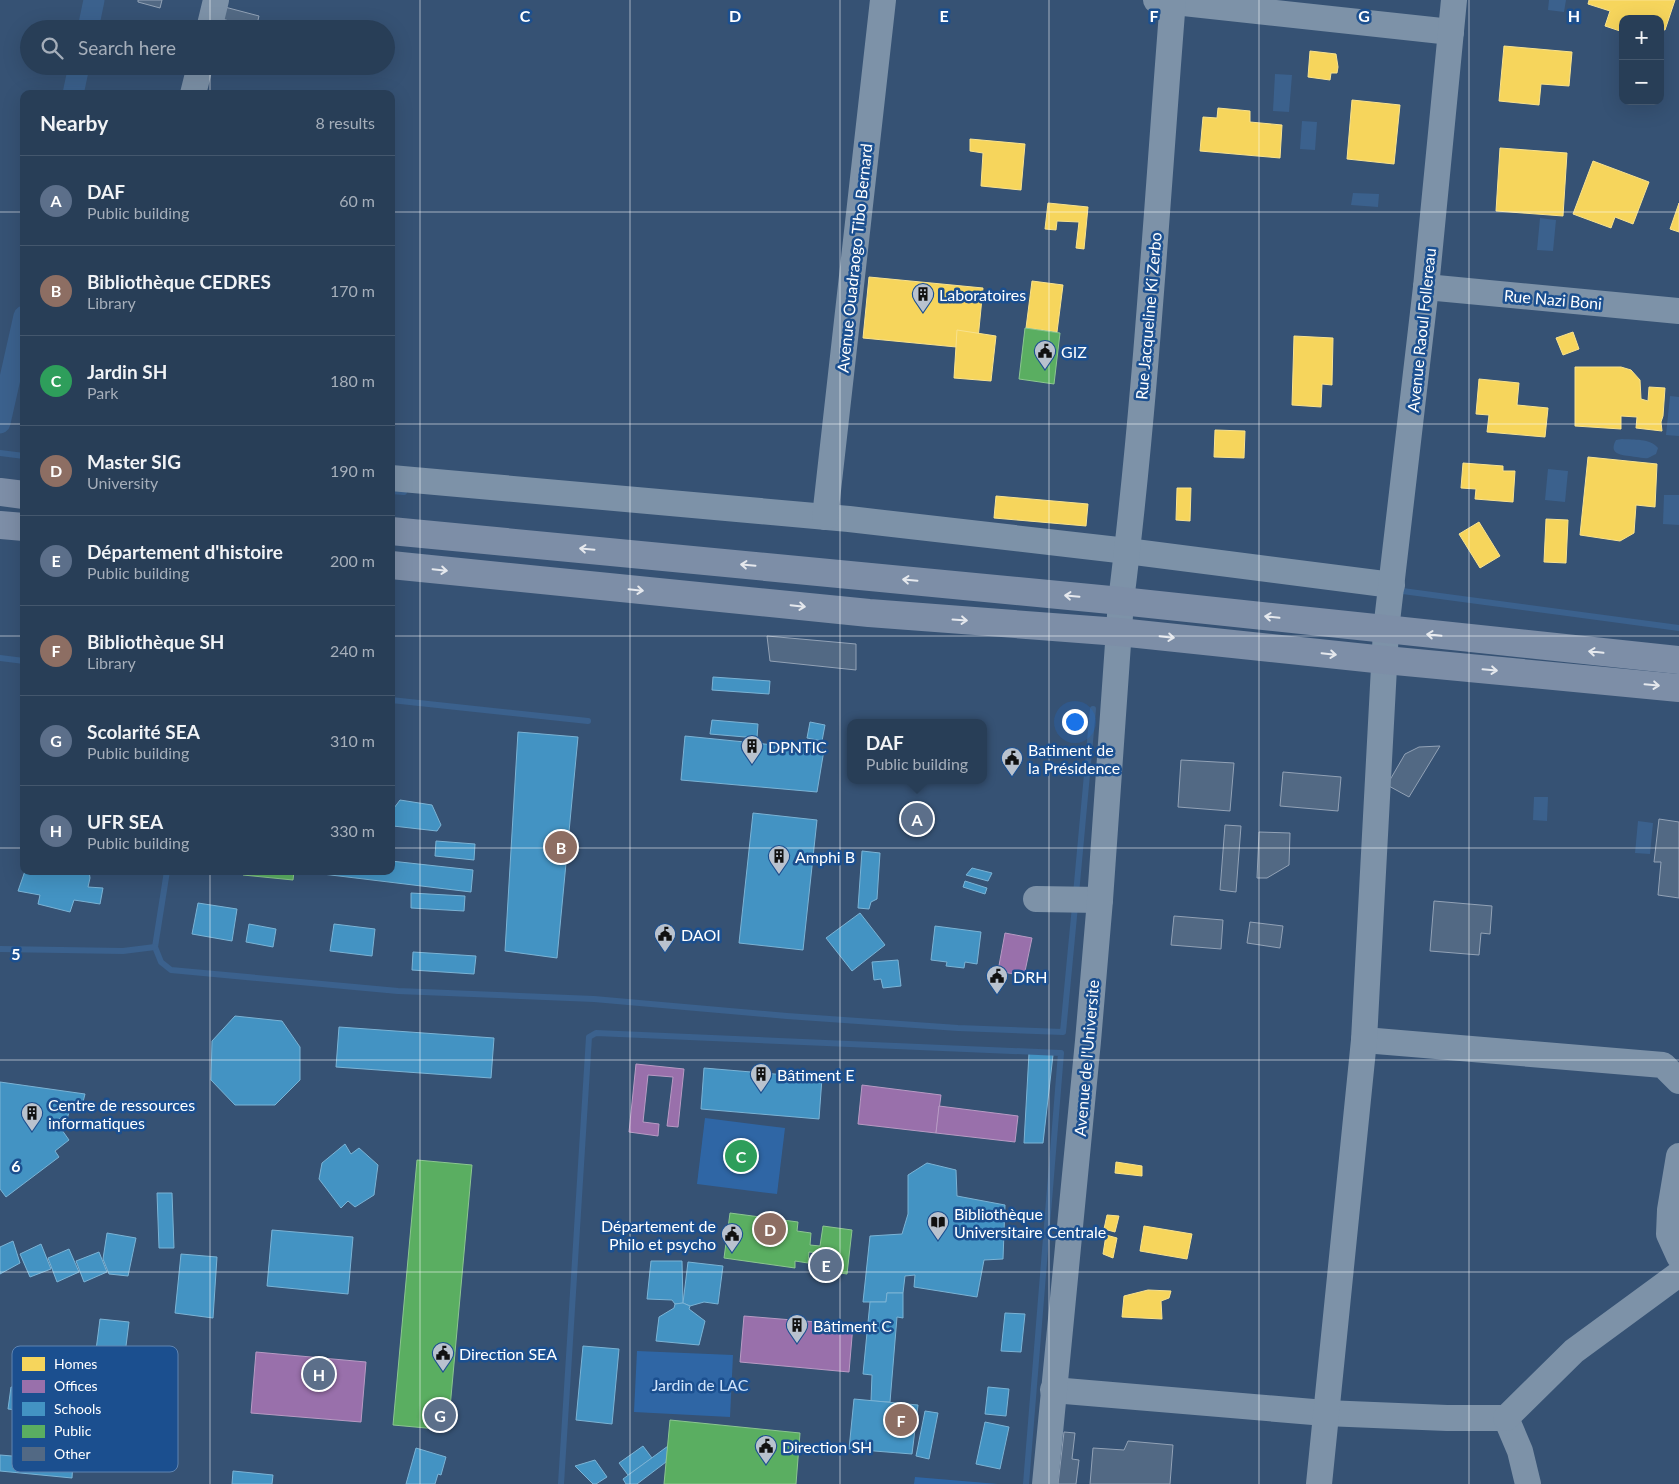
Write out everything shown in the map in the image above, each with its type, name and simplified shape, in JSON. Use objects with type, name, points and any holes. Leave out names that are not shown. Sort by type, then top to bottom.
[{"type":"main road","points":[[0,492],[20,494]]},
{"type":"main road","points":[[0,525],[20,527]]},
{"type":"main road","points":[[395,531],[1120,600],[1679,660]]},
{"type":"main road","points":[[395,565],[869,613],[1119,632],[1679,688]]},
{"type":"street","points":[[211,20],[216,0]]},
{"type":"street","name":"Avenue Ouadraogo Tibo Bernard","points":[[825,517],[883,0]]},
{"type":"street","points":[[1167,0],[1451,32]]},
{"type":"street","name":"Rue Jacqueline Ki Zerbo","points":[[1119,632],[1120,600],[1127,551],[1148,322],[1167,0]]},
{"type":"street","name":"Avenue Raoul Follereau","points":[[1319,1484],[1364,1040],[1386,630],[1426,287],[1454,0]]},
{"type":"street","points":[[194,90],[198,75]]},
{"type":"street","name":"Rue Nazi Boni","points":[[1426,287],[1679,311]]},
{"type":"street","points":[[395,478],[825,517],[1127,551],[1392,585]]},
{"type":"street","name":"Avenue de l'Universite","points":[[1045,1484],[1088,1041],[1119,632]]},
{"type":"street","points":[[1036,899],[1100,900]]},
{"type":"street","points":[[1364,1040],[1663,1065],[1679,1081]]},
{"type":"street","points":[[1679,1156],[1670,1210],[1669,1234],[1679,1256]]},
{"type":"street","points":[[1053,1390],[1325,1413],[1447,1418],[1506,1418],[1574,1351],[1679,1274]]},
{"type":"street","points":[[1506,1418],[1520,1452],[1528,1484]]},
{"type":"green space","points":[[705,1118],[785,1128],[777,1194],[697,1184]]},
{"type":"green space","name":"Jardin de LAC","points":[[637,1351],[733,1355],[730,1417],[634,1412]]},
{"type":"green space","points":[[915,1477],[998,1484],[914,1484]]},
{"type":"shaded area","points":[[1549,0],[1566,0],[1564,12],[1548,10]]},
{"type":"shaded area","points":[[1275,74],[1292,75],[1289,112],[1273,111]]},
{"type":"shaded area","points":[[1302,121],[1317,122],[1315,150],[1300,149]]},
{"type":"shaded area","points":[[1353,193],[1379,194],[1378,207],[1351,205]]},
{"type":"shaded area","points":[[1540,218],[1556,220],[1553,251],[1537,250]]},
{"type":"shaded area","points":[[1670,396],[1679,397],[1679,436],[1666,435]]},
{"type":"shaded area","points":[[1616,440],[1642,440],[1651,443],[1658,448],[1656,454],[1645,458],[1618,454],[1615,452],[1614,445]]},
{"type":"shaded area","points":[[1548,469],[1568,471],[1565,502],[1545,500]]},
{"type":"shaded area","points":[[1664,495],[1679,495],[1679,525],[1663,524]]},
{"type":"shaded area","points":[[1534,797],[1548,797],[1547,821],[1533,820]]},
{"type":"shaded area","points":[[1638,821],[1653,823],[1650,854],[1635,853]]},
{"type":"building: Homes","points":[[1589,0],[1675,0],[1665,30],[1664,15],[1619,15],[1619,31],[1605,26],[1610,11],[1588,4]]},
{"type":"building: Homes","points":[[1504,46],[1572,52],[1569,86],[1541,84],[1539,105],[1499,101]]},
{"type":"building: Homes","points":[[1310,51],[1336,54],[1337,73],[1331,73],[1330,80],[1308,77]]},
{"type":"building: Homes","points":[[1352,100],[1400,105],[1394,164],[1347,159]]},
{"type":"building: Homes","points":[[1218,108],[1250,111],[1250,122],[1282,125],[1280,158],[1200,151],[1203,117],[1217,118]]},
{"type":"building: Homes","points":[[970,139],[1025,144],[1021,190],[981,186],[983,153],[970,151]]},
{"type":"building: Homes","points":[[1500,148],[1567,153],[1563,216],[1496,211]]},
{"type":"building: Homes","points":[[1593,161],[1649,182],[1633,224],[1615,217],[1611,228],[1573,214]]},
{"type":"building: Homes","points":[[1048,203],[1088,207],[1084,249],[1076,248],[1079,222],[1057,221],[1056,230],[1045,229]]},
{"type":"building: Homes","points":[[1679,203],[1679,232],[1670,229]]},
{"type":"building: Homes","name":"Laboratoires","points":[[869,277],[983,288],[977,349],[863,338]]},
{"type":"building: Homes","points":[[1032,281],[1063,285],[1057,332],[1026,328]]},
{"type":"building: Homes","points":[[957,330],[996,336],[991,381],[954,378]]},
{"type":"building: Homes","points":[[1573,332],[1579,349],[1563,355],[1556,338]]},
{"type":"building: Homes","points":[[1294,336],[1333,338],[1332,385],[1322,384],[1321,407],[1292,405]]},
{"type":"building: Homes","points":[[1575,367],[1621,367],[1631,370],[1640,380],[1641,399],[1648,401],[1649,387],[1665,388],[1661,422],[1662,431],[1636,428],[1637,417],[1621,416],[1621,429],[1575,426]]},
{"type":"building: Homes","points":[[1479,379],[1519,383],[1517,405],[1548,408],[1545,437],[1487,432],[1489,415],[1476,414]]},
{"type":"building: Homes","points":[[1215,430],[1245,431],[1244,458],[1214,457]]},
{"type":"building: Homes","points":[[1588,457],[1657,464],[1655,507],[1636,505],[1634,533],[1620,541],[1580,535]]},
{"type":"building: Homes","points":[[1463,463],[1503,466],[1503,471],[1515,471],[1513,502],[1475,499],[1476,489],[1461,488]]},
{"type":"building: Homes","points":[[1177,488],[1191,488],[1190,521],[1176,520]]},
{"type":"building: Homes","points":[[996,496],[1088,504],[1086,526],[994,518]]},
{"type":"building: Homes","points":[[1546,519],[1568,520],[1566,563],[1544,562]]},
{"type":"building: Homes","points":[[1479,522],[1500,556],[1480,568],[1459,534]]},
{"type":"building: Homes","points":[[1116,1162],[1142,1166],[1142,1176],[1115,1173]]},
{"type":"building: Homes","points":[[1107,1215],[1119,1216],[1115,1232],[1104,1229]]},
{"type":"building: Homes","points":[[1144,1226],[1192,1234],[1187,1259],[1140,1251]]},
{"type":"building: Homes","points":[[1106,1235],[1117,1238],[1113,1258],[1103,1254]]},
{"type":"building: Homes","points":[[1148,1290],[1171,1291],[1169,1298],[1161,1301],[1162,1319],[1122,1317],[1124,1296]]},
{"type":"building: Offices","points":[[1005,933],[1032,938],[1024,976],[998,971]]},
{"type":"building: Offices","points":[[636,1064],[684,1069],[678,1127],[667,1126],[673,1077],[648,1075],[643,1122],[659,1124],[658,1136],[629,1132]]},
{"type":"building: Offices","points":[[862,1085],[941,1095],[936,1133],[858,1124]]},
{"type":"building: Offices","points":[[939,1106],[1018,1116],[1015,1142],[936,1133]]},
{"type":"building: Offices","name":"Bâtiment C","points":[[744,1316],[853,1325],[849,1372],[740,1362]]},
{"type":"building: Offices","points":[[256,1352],[366,1362],[361,1422],[251,1413]]},
{"type":"building: Schools","points":[[713,677],[770,681],[769,694],[712,690]]},
{"type":"building: Schools","points":[[712,720],[758,724],[757,738],[710,734]]},
{"type":"building: Schools","points":[[810,722],[825,725],[822,741],[807,738]]},
{"type":"building: Schools","points":[[518,732],[578,737],[557,958],[505,951]]},
{"type":"building: Schools","name":"DPNTIC","points":[[685,736],[824,750],[817,792],[681,780]]},
{"type":"building: Schools","points":[[400,800],[432,805],[441,825],[437,831],[395,826],[395,807]]},
{"type":"building: Schools","name":"Amphi B","points":[[753,813],[817,820],[803,950],[739,943]]},
{"type":"building: Schools","points":[[436,841],[475,844],[474,860],[435,856]]},
{"type":"building: Schools","points":[[862,851],[880,853],[877,899],[871,902],[869,909],[858,908]]},
{"type":"building: Schools","points":[[395,861],[473,870],[471,892],[331,875],[395,875]]},
{"type":"building: Schools","points":[[972,868],[992,873],[988,881],[966,875]]},
{"type":"building: Schools","points":[[24,875],[90,875],[88,887],[103,888],[100,904],[74,900],[70,912],[38,904],[40,895],[18,891]]},
{"type":"building: Schools","points":[[965,881],[987,888],[985,894],[963,887]]},
{"type":"building: Schools","points":[[411,893],[465,896],[464,911],[411,908]]},
{"type":"building: Schools","points":[[198,903],[237,909],[232,941],[192,934]]},
{"type":"building: Schools","points":[[860,913],[885,945],[852,971],[826,938]]},
{"type":"building: Schools","points":[[249,924],[276,929],[273,947],[246,942]]},
{"type":"building: Schools","points":[[334,924],[375,929],[372,956],[330,951]]},
{"type":"building: Schools","points":[[935,926],[981,932],[977,964],[965,962],[964,968],[946,966],[947,962],[931,960]]},
{"type":"building: Schools","points":[[413,952],[476,956],[474,974],[412,970]]},
{"type":"building: Schools","points":[[898,960],[901,986],[883,988],[881,979],[874,980],[872,962]]},
{"type":"building: Schools","points":[[235,1016],[282,1021],[300,1047],[300,1080],[275,1105],[235,1105],[211,1080],[212,1041]]},
{"type":"building: Schools","points":[[339,1027],[494,1038],[491,1078],[336,1067]]},
{"type":"building: Schools","points":[[1029,1053],[1053,1055],[1043,1143],[1024,1143]]},
{"type":"building: Schools","name":"Bâtiment E","points":[[704,1068],[822,1078],[819,1119],[701,1109]]},
{"type":"building: Schools","name":"Centre de ressources informatiques","points":[[0,1082],[85,1094],[81,1110],[70,1109],[67,1119],[60,1118],[57,1123],[69,1140],[55,1151],[59,1157],[6,1197],[0,1189]]},
{"type":"building: Schools","points":[[345,1144],[351,1154],[359,1148],[378,1165],[374,1195],[355,1207],[348,1201],[341,1208],[319,1179],[322,1163]]},
{"type":"building: Schools","points":[[927,1163],[956,1170],[957,1196],[1005,1205],[1003,1259],[984,1260],[977,1297],[914,1287],[915,1275],[905,1276],[903,1293],[887,1293],[886,1302],[863,1302],[870,1236],[902,1234],[908,1214],[908,1175]]},
{"type":"building: Schools","points":[[157,1193],[172,1193],[174,1248],[159,1248]]},
{"type":"building: Schools","points":[[272,1230],[353,1237],[348,1294],[267,1286]]},
{"type":"building: Schools","points":[[107,1233],[136,1238],[128,1276],[109,1274],[103,1259]]},
{"type":"building: Schools","points":[[13,1241],[20,1263],[0,1274],[0,1247]]},
{"type":"building: Schools","points":[[41,1244],[51,1269],[30,1277],[20,1254]]},
{"type":"building: Schools","points":[[69,1249],[79,1272],[57,1282],[48,1258]]},
{"type":"building: Schools","points":[[99,1252],[107,1272],[84,1282],[76,1261]]},
{"type":"building: Schools","points":[[181,1254],[217,1257],[213,1318],[175,1313]]},
{"type":"building: Schools","points":[[651,1261],[682,1261],[683,1303],[675,1304],[672,1300],[647,1299]]},
{"type":"building: Schools","points":[[688,1262],[723,1266],[718,1304],[704,1302],[690,1306],[683,1303]]},
{"type":"building: Schools","points":[[887,1293],[903,1293],[903,1318],[897,1317],[890,1402],[871,1401],[872,1375],[863,1374],[870,1302],[886,1302]]},
{"type":"building: Schools","points":[[683,1303],[690,1306],[689,1309],[705,1321],[699,1345],[656,1341],[659,1317],[674,1308],[675,1304]]},
{"type":"building: Schools","points":[[1005,1313],[1025,1314],[1021,1352],[1001,1351]]},
{"type":"building: Schools","points":[[100,1319],[129,1322],[126,1346],[97,1346]]},
{"type":"building: Schools","points":[[583,1346],[619,1349],[612,1424],[576,1420]]},
{"type":"building: Schools","points":[[11,1387],[12,1387],[12,1409],[8,1409]]},
{"type":"building: Schools","points":[[988,1387],[1009,1389],[1006,1416],[985,1414]]},
{"type":"building: Schools","points":[[854,1399],[918,1405],[912,1454],[849,1449]]},
{"type":"building: Schools","points":[[925,1411],[938,1413],[929,1459],[916,1456]]},
{"type":"building: Schools","points":[[985,1422],[1009,1427],[1000,1469],[976,1464]]},
{"type":"building: Schools","points":[[643,1446],[652,1458],[628,1475],[619,1463]]},
{"type":"building: Schools","points":[[668,1446],[666,1462],[637,1484],[626,1484],[623,1479]]},
{"type":"building: Schools","points":[[416,1448],[446,1457],[441,1475],[438,1474],[435,1484],[406,1484]]},
{"type":"building: Schools","points":[[0,1455],[12,1456],[12,1472],[72,1472],[72,1478],[0,1471]]},
{"type":"building: Schools","points":[[595,1460],[607,1477],[593,1484],[575,1466]]},
{"type":"building: Schools","points":[[233,1471],[273,1475],[272,1484],[232,1484]]},
{"type":"building: Public","points":[[1025,328],[1060,333],[1054,384],[1019,379]]},
{"type":"building: Public","points":[[243,875],[294,875],[293,880]]},
{"type":"building: Public","points":[[417,1160],[472,1165],[448,1430],[393,1425]]},
{"type":"building: Public","points":[[730,1213],[798,1222],[797,1231],[811,1233],[810,1245],[820,1246],[823,1226],[852,1230],[847,1274],[818,1270],[820,1253],[809,1252],[808,1263],[795,1261],[795,1268],[724,1258]]},
{"type":"building: Public","points":[[670,1420],[800,1433],[796,1484],[664,1484]]},
{"type":"building: Other","points":[[138,0],[162,0],[160,8],[138,2]]},
{"type":"building: Other","points":[[221,6],[259,16],[258,20],[226,20],[218,18]]},
{"type":"building: Other","points":[[767,636],[856,644],[856,670],[770,661]]},
{"type":"building: Other","points":[[1440,746],[1409,797],[1387,785],[1405,754],[1419,747]]},
{"type":"building: Other","points":[[1181,760],[1234,763],[1230,811],[1178,807]]},
{"type":"building: Other","points":[[1283,772],[1341,777],[1338,811],[1280,806]]},
{"type":"building: Other","points":[[1659,819],[1679,822],[1679,898],[1658,895],[1661,862],[1654,862]]},
{"type":"building: Other","points":[[1225,825],[1241,826],[1236,892],[1220,890]]},
{"type":"building: Other","points":[[1259,832],[1290,833],[1289,865],[1267,878],[1257,878]]},
{"type":"building: Other","points":[[1434,901],[1492,906],[1490,934],[1481,933],[1479,955],[1430,951]]},
{"type":"building: Other","points":[[1174,916],[1223,920],[1221,949],[1171,945]]},
{"type":"building: Other","points":[[1250,922],[1283,926],[1280,948],[1247,943]]},
{"type":"building: Other","points":[[1064,1432],[1075,1433],[1072,1459],[1079,1460],[1076,1484],[1058,1484]]},
{"type":"building: Other","points":[[1128,1441],[1173,1445],[1170,1484],[1090,1484],[1093,1448],[1124,1450]]},
{"type":"waterway","points":[[90,20],[94,0]]},
{"type":"waterway","points":[[74,90],[77,75]]},
{"type":"waterway","points":[[0,423],[20,334]]},
{"type":"waterway","points":[[0,453],[20,456]]},
{"type":"waterway","points":[[395,491],[404,492]]},
{"type":"waterway","points":[[1395,590],[1679,628]]},
{"type":"waterway","points":[[0,658],[20,660]]},
{"type":"waterway","points":[[395,700],[588,721]]},
{"type":"waterway","points":[[1076,894],[1093,709]]},
{"type":"waterway","points":[[166,875],[155,947],[161,962],[171,970],[398,991],[594,999],[787,1016],[958,1028],[1063,1032],[1075,906]]},
{"type":"waterway","points":[[0,949],[123,951],[155,947]]},
{"type":"waterway","points":[[561,1484],[589,1037],[596,1033],[1061,1053],[1026,1484]]},
{"type":"place","name":"Laboratoires","points":[[923,313]]},
{"type":"place","name":"GIZ","points":[[1045,370]]},
{"type":"place","name":"DPNTIC","points":[[752,765]]},
{"type":"place","name":"Batiment de la Présidence","points":[[1012,777]]},
{"type":"place","name":"DAF","points":[[917,819]]},
{"type":"place","name":"Bibliothèque CEDRES","points":[[561,847]]},
{"type":"place","name":"Amphi B","points":[[779,875]]},
{"type":"place","name":"DAOI","points":[[665,953]]},
{"type":"place","name":"DRH","points":[[997,995]]},
{"type":"place","name":"Bâtiment E","points":[[761,1093]]},
{"type":"place","name":"Centre de ressources informatiques","points":[[32,1132]]},
{"type":"place","name":"Jardin SH","points":[[741,1156]]},
{"type":"place","name":"Master SIG","points":[[770,1229]]},
{"type":"place","name":"Bibliothèque Universitaire Centrale","points":[[938,1241]]},
{"type":"place","name":"Département de Philo et psycho","points":[[732,1253]]},
{"type":"place","name":"Département d'histoire","points":[[826,1265]]},
{"type":"place","name":"Bâtiment C","points":[[797,1344]]},
{"type":"place","name":"Direction SEA","points":[[443,1372]]},
{"type":"place","name":"UFR SEA","points":[[319,1374]]},
{"type":"place","name":"Scolarité SEA","points":[[440,1415]]},
{"type":"place","name":"Bibliothèque SH","points":[[901,1420]]},
{"type":"place","name":"Direction SH","points":[[766,1465]]}]
